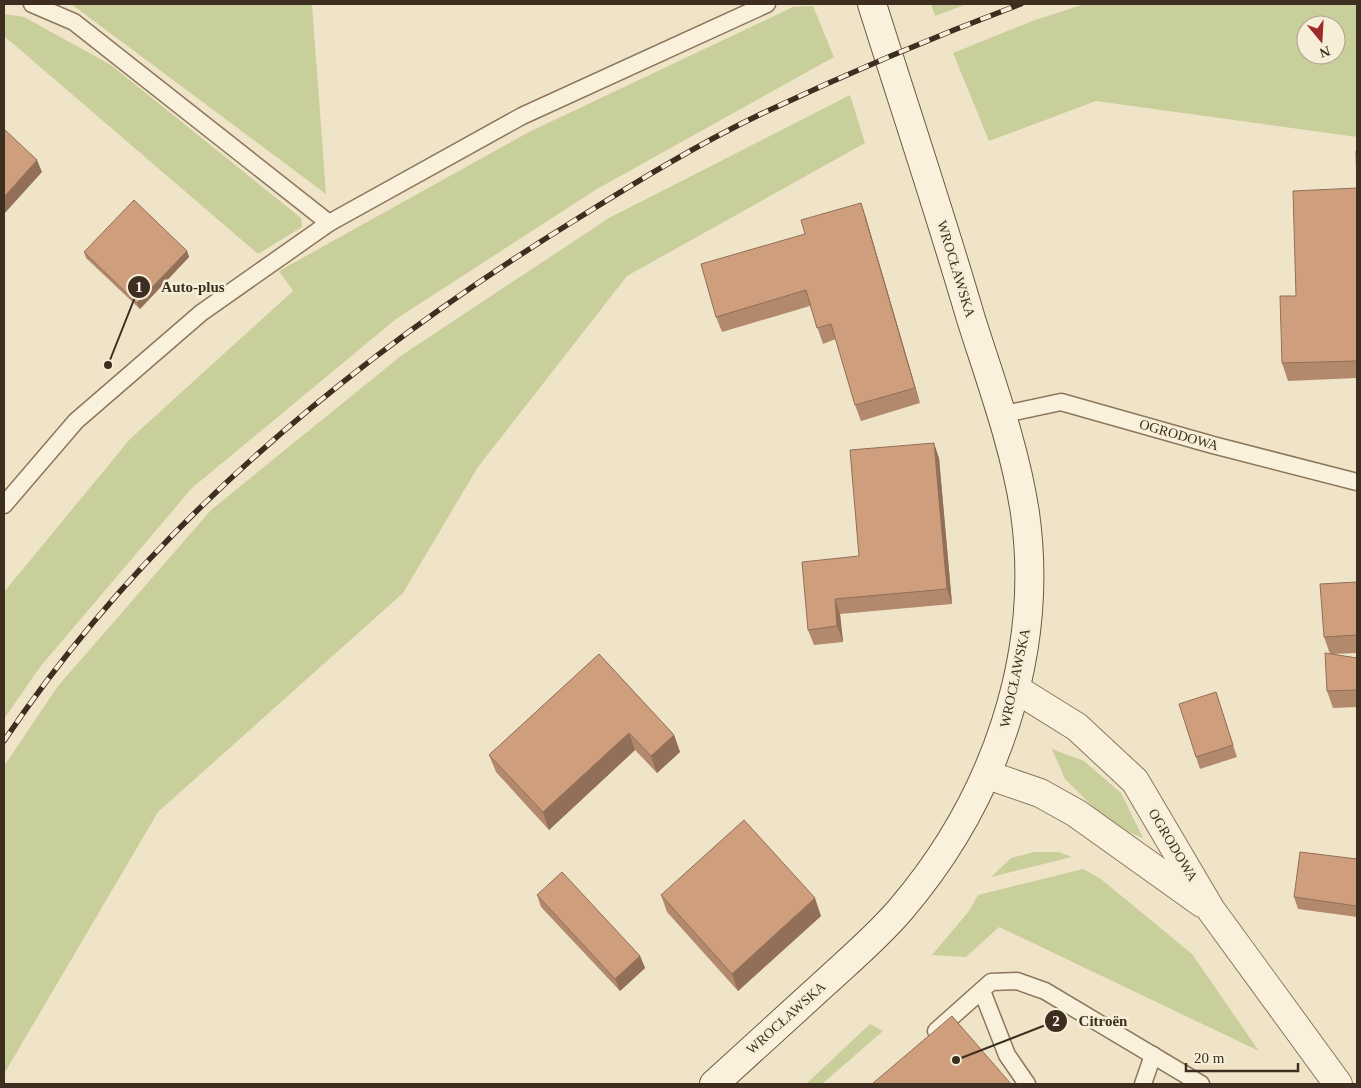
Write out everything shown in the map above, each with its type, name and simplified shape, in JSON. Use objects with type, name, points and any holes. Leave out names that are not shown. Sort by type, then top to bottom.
[{"type":"main road","name":"WROCŁAWSKA","points":[[714,1084],[860,951],[901,909],[960,826],[988,774],[1016,689],[1025,643],[1030,588],[1029,554],[1024,510],[1000,415],[872,4]]},
{"type":"main road","name":"OGRODOWA","points":[[1016,689],[1077,727],[1135,781],[1211,910],[1338,1084]]},
{"type":"main road","name":"OGRODOWA","points":[[988,774],[1040,793],[1076,813],[1211,910]]},
{"type":"lane","points":[[32,4],[74,22],[329,223]]},
{"type":"lane","points":[[4,505],[76,421],[201,313],[329,223],[522,116],[767,4]]},
{"type":"lane","name":"OGRODOWA","points":[[1000,415],[1061,402],[1213,445],[1357,482]]},
{"type":"lane","points":[[924,1042],[991,982],[1018,981],[1045,991],[1200,1084]]},
{"type":"lane","points":[[982,991],[1007,1055],[1027,1084]]},
{"type":"lane","points":[[1143,1084],[1154,1055]]},
{"type":"green space","points":[[71,4],[312,4],[326,194]]},
{"type":"green space","points":[[931,4],[967,4],[935,16]]},
{"type":"green space","points":[[1085,4],[1357,4],[1357,137],[1096,101],[989,141],[953,53],[1035,20]]},
{"type":"green space","points":[[813,6],[834,57],[597,189],[396,319],[192,488],[40,667],[4,719],[4,592],[130,439],[293,291],[279,271],[529,132],[793,7]]},
{"type":"green space","points":[[4,14],[24,17],[111,65],[301,218],[302,227],[258,254],[4,36]]},
{"type":"green space","points":[[850,95],[865,143],[627,276],[478,467],[403,593],[158,812],[4,1074],[4,766],[58,686],[211,510],[402,355],[609,218]]},
{"type":"green space","points":[[1052,749],[1084,761],[1121,793],[1143,838],[1122,829],[1099,813],[1065,779]]},
{"type":"green space","points":[[1034,852],[1059,852],[1072,857],[991,877],[1011,858]]},
{"type":"green space","points":[[1083,869],[1101,879],[1192,954],[1259,1051],[999,927],[966,957],[932,955],[969,911],[978,895]]},
{"type":"green space","points":[[870,1024],[883,1031],[822,1084],[806,1084]]},
{"type":"building","points":[[4,129],[37,160],[4,197]]},
{"type":"building","points":[[1356,151],[1357,151],[1357,188]]},
{"type":"building","points":[[1357,188],[1357,361],[1282,363],[1280,296],[1296,296],[1293,191]]},
{"type":"building","points":[[134,200],[187,251],[137,303],[84,252]]},
{"type":"building","points":[[861,203],[915,388],[855,405],[831,324],[817,328],[806,290],[716,317],[701,264],[805,234],[801,220]]},
{"type":"building","points":[[934,443],[947,589],[835,599],[837,626],[808,630],[802,562],[859,556],[850,450]]},
{"type":"building","points":[[1357,582],[1357,635],[1324,637],[1320,584]]},
{"type":"building","points":[[1325,653],[1357,658],[1357,690],[1327,691]]},
{"type":"building","points":[[599,654],[674,735],[651,756],[629,733],[543,812],[489,755]]},
{"type":"building","points":[[1216,692],[1233,745],[1196,757],[1179,704]]},
{"type":"building","points":[[744,820],[815,898],[732,974],[661,895]]},
{"type":"building","points":[[1300,852],[1357,859],[1357,906],[1294,897]]},
{"type":"building","points":[[562,872],[640,956],[615,979],[537,895]]},
{"type":"building","points":[[952,1016],[1011,1084],[872,1084]]},
{"type":"railway","points":[[4,741],[61,663],[123,588],[190,518],[260,452],[334,389],[412,330],[491,274],[572,222],[641,179],[713,139],[761,114],[857,70],[1021,4]]},
{"type":"place","name":"Auto-plus","points":[[108,365]]},
{"type":"place","name":"Citroën","points":[[956,1060]]}]
